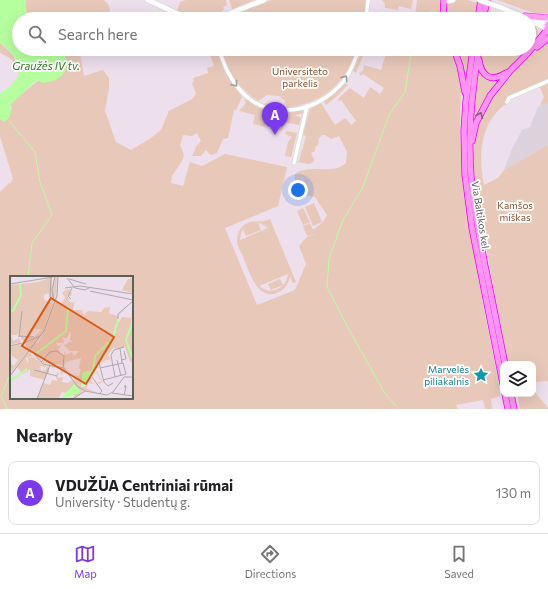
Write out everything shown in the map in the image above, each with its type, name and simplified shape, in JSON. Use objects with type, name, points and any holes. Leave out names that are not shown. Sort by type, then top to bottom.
[{"type":"highway","points":[[444,0],[444,12]]},
{"type":"highway","points":[[479,12],[480,0]]},
{"type":"highway","points":[[485,12],[486,0]]},
{"type":"highway","points":[[536,42],[548,27]]},
{"type":"highway","points":[[536,47],[548,38]]},
{"type":"highway","points":[[456,56],[461,70],[466,101]]},
{"type":"highway","name":"Via Baltikos kel.","points":[[472,56],[466,101],[464,158],[467,195],[472,228],[500,369]]},
{"type":"highway","name":"Via Baltikos kel.","points":[[478,56],[472,100],[470,153],[474,206],[504,361]]},
{"type":"highway","points":[[479,56],[481,68],[487,76],[493,78],[499,77],[510,71]]},
{"type":"highway","points":[[470,153],[476,123],[485,104],[510,71],[525,56]]},
{"type":"highway","points":[[508,397],[508,409]]},
{"type":"highway","points":[[508,397],[514,409]]},
{"type":"highway","points":[[509,397],[517,409]]},
{"type":"main road","points":[[148,0],[174,12]]},
{"type":"main road","points":[[234,12],[264,0]]},
{"type":"main road","points":[[444,0],[453,0]]},
{"type":"main road","points":[[480,0],[514,12]]},
{"type":"main road","points":[[536,17],[548,18]]},
{"type":"main road","points":[[536,21],[548,27]]},
{"type":"street","points":[[367,12],[368,0]]},
{"type":"street","points":[[221,56],[231,78],[246,96],[257,104],[268,109],[278,110],[298,109],[308,106],[327,96],[339,86],[350,71],[356,56]]},
{"type":"street","points":[[507,102],[509,98],[548,81]]},
{"type":"street","points":[[294,163],[308,106]]},
{"type":"shaded area","points":[[544,103],[548,103],[548,145],[504,170],[512,149],[522,130],[530,127],[538,107]]},
{"type":"green space","points":[[26,0],[104,0],[109,6],[110,12],[27,12],[25,6]]},
{"type":"green space","points":[[186,0],[226,0],[227,5],[223,7],[224,9],[222,12],[180,12],[177,11],[180,2]]},
{"type":"green space","points":[[229,0],[254,0],[232,9]]},
{"type":"green space","points":[[271,0],[366,0],[365,12],[240,12]]},
{"type":"green space","points":[[382,0],[413,0],[411,9],[399,6],[398,10],[385,8],[385,4]]},
{"type":"green space","points":[[417,0],[441,0],[443,3],[442,12],[416,12]]},
{"type":"green space","points":[[456,0],[468,0],[476,3],[476,0],[478,0],[476,12],[446,12],[448,4]]},
{"type":"green space","points":[[490,0],[492,0],[490,12],[488,12]]},
{"type":"green space","points":[[497,0],[548,0],[548,13],[540,14]]},
{"type":"green space","points":[[536,27],[538,30],[536,37]]},
{"type":"green space","name":"Kamšos miškas","points":[[548,41],[548,79],[506,100],[506,104],[497,111],[486,130],[481,151],[481,163],[484,185],[498,178],[504,170],[548,145],[548,381],[536,382],[536,361],[507,361],[479,211],[474,172],[474,154],[478,124],[490,100],[507,78],[530,56],[536,56],[536,51]]},
{"type":"green space","points":[[0,43],[12,54],[17,66],[10,58],[0,53]]},
{"type":"green space","points":[[63,56],[80,56],[84,76],[103,70],[109,78],[109,88],[105,111],[116,142],[131,150],[161,130],[169,111],[192,99],[196,94],[192,83],[194,81],[193,78],[208,73],[207,68],[214,66],[210,56],[219,56],[224,70],[242,97],[236,110],[234,110],[228,138],[223,139],[217,153],[211,155],[206,150],[201,156],[192,156],[196,147],[201,141],[197,133],[192,136],[183,135],[180,145],[184,155],[182,161],[172,176],[171,183],[183,186],[190,162],[202,166],[225,154],[287,167],[278,206],[225,228],[257,305],[295,290],[306,264],[299,246],[307,237],[315,234],[307,236],[303,226],[310,223],[313,230],[323,222],[327,215],[315,197],[305,195],[299,191],[295,180],[295,174],[308,169],[334,169],[346,163],[347,152],[339,136],[331,139],[325,135],[322,135],[319,138],[315,151],[311,153],[314,159],[313,162],[309,164],[297,162],[299,161],[306,136],[303,135],[310,109],[321,103],[335,125],[345,118],[351,125],[356,121],[341,100],[339,101],[338,99],[350,88],[364,98],[370,87],[380,94],[384,88],[363,74],[361,76],[359,73],[363,71],[364,65],[381,70],[385,56],[453,56],[461,83],[460,133],[463,188],[500,396],[491,399],[492,409],[485,409],[483,400],[456,405],[458,409],[0,409],[0,192],[10,182],[10,184],[13,179],[0,136],[0,119],[2,121],[12,109],[10,104],[39,80]]},
{"type":"green space","name":"Universiteto parkelis","points":[[223,56],[354,56],[346,72],[339,81],[322,96],[312,101],[287,108],[285,101],[279,96],[267,95],[258,101],[251,96],[239,85]]},
{"type":"green space","points":[[360,56],[363,56],[356,73],[353,71]]},
{"type":"green space","points":[[458,56],[469,56],[465,82]]},
{"type":"green space","points":[[481,56],[520,56],[488,95],[479,111],[472,129],[473,107]]},
{"type":"green space","points":[[344,83],[348,85],[326,105],[324,101],[336,92]]},
{"type":"green space","points":[[548,84],[548,103],[540,105],[544,97],[540,87]]},
{"type":"green space","points":[[247,99],[267,110],[264,114],[266,120],[265,127],[253,124],[255,115],[239,111],[246,103],[244,100]]},
{"type":"green space","points":[[303,110],[305,113],[295,115],[301,118],[299,125],[284,122],[282,131],[271,128],[274,121],[278,117],[275,113]]},
{"type":"green space","points":[[286,131],[297,133],[291,157],[285,156],[288,142],[292,137],[285,134]]},
{"type":"green space","points":[[314,203],[322,222],[313,226],[305,207]]},
{"type":"green space","points":[[303,208],[310,222],[303,225],[297,211]]},
{"type":"green space","points":[[270,219],[296,282],[293,283],[290,277],[283,289],[272,294],[266,294],[257,286],[250,274],[237,242],[239,232],[245,224]],"holes":[[[258,223],[268,228],[240,240],[243,229],[246,236],[261,230]],[[288,274],[284,284],[273,291],[259,286]]]},
{"type":"green space","points":[[280,279],[283,285],[271,290],[268,284]]},
{"type":"green space","points":[[536,394],[548,408],[548,409],[520,409],[518,397],[536,397]]},
{"type":"water","name":"Graužės IV tv.","points":[[0,0],[26,0],[25,6],[27,12],[12,12],[12,54],[0,43]]},
{"type":"water","name":"Graužės IV tv.","points":[[14,56],[65,56],[67,64],[65,72],[53,81],[43,83],[37,80],[10,105],[10,114],[4,122],[0,119],[0,94],[17,78],[19,70]]},
{"type":"waterway","points":[[396,406],[384,392],[327,287],[329,259],[343,220],[363,187],[389,115],[405,92],[411,56]]},
{"type":"waterway","points":[[9,121],[35,152],[40,182],[52,215],[32,243],[28,276]]},
{"type":"waterway","points":[[7,409],[1,396],[10,374]]},
{"type":"place","name":"VDUŽŪA Centriniai rūmai","points":[[275,135]]},
{"type":"place","name":"Marvelės piliakalnis","points":[[481,375]]}]
